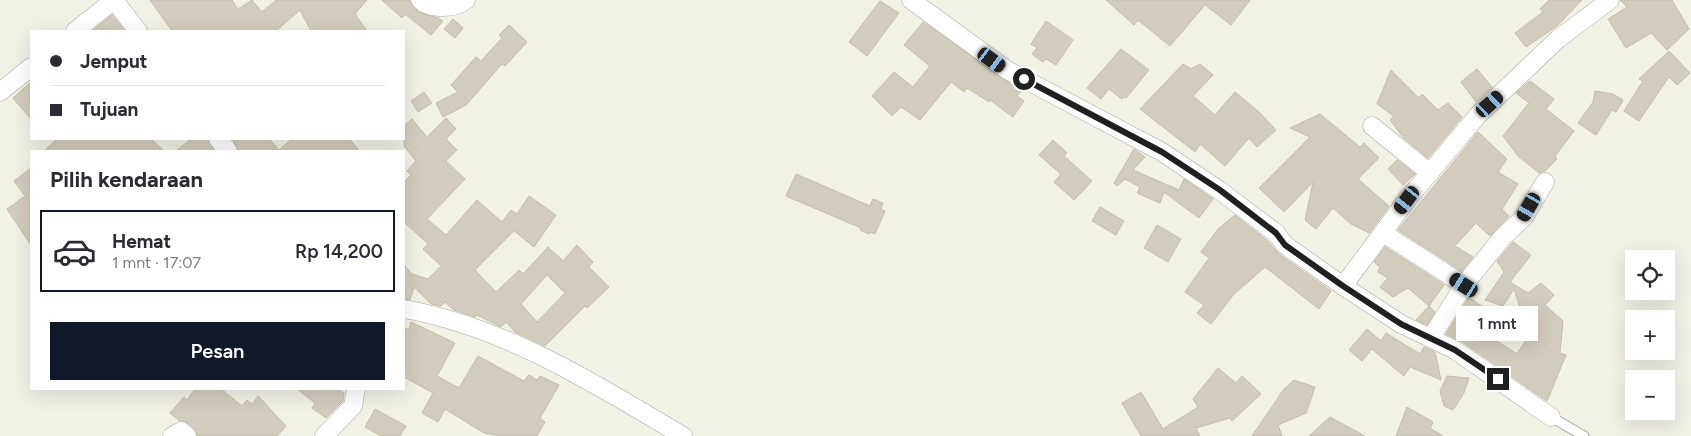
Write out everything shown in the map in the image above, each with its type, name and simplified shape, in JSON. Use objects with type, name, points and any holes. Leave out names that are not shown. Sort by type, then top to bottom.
[{"type":"street","points":[[76,30],[114,0],[137,30]]},
{"type":"street","points":[[420,0],[423,4],[445,7],[462,4],[466,0]]},
{"type":"street","points":[[911,0],[1007,70],[1162,152],[1210,184],[1276,233],[1285,245],[1343,286],[1401,324],[1455,350],[1551,417]]},
{"type":"street","points":[[1343,286],[1430,173],[1478,115],[1558,39],[1610,0]]},
{"type":"street","points":[[0,92],[30,68]]},
{"type":"street","points":[[1372,126],[1430,173]]},
{"type":"street","points":[[219,140],[227,150]]},
{"type":"street","points":[[1431,338],[1464,285],[1502,238],[1524,217],[1545,182]]},
{"type":"street","points":[[1383,233],[1464,285]]},
{"type":"street","points":[[405,309],[486,331],[530,349],[683,436]]},
{"type":"street","points":[[324,436],[353,406],[356,390]]},
{"type":"street","points":[[172,436],[181,432],[187,436]]},
{"type":"lane","points":[[1551,417],[1584,436]]},
{"type":"building","points":[[150,0],[232,0],[238,9],[252,0],[262,12],[276,0],[367,0],[355,14],[366,30],[310,30],[300,10],[277,30],[171,30]]},
{"type":"building","points":[[382,0],[409,0],[418,12],[443,21],[431,35],[405,14],[402,18]]},
{"type":"building","points":[[1106,0],[1250,0],[1231,25],[1205,5],[1170,46],[1138,20],[1134,25]]},
{"type":"building","points":[[1549,0],[1582,0],[1557,26],[1526,47],[1515,33],[1543,12],[1540,9]]},
{"type":"building","points":[[1620,0],[1672,0],[1689,29],[1667,50],[1651,33],[1626,48],[1608,19],[1627,7]]},
{"type":"building","points":[[880,1],[899,13],[867,56],[849,42]]},
{"type":"building","points":[[112,15],[124,30],[93,30]]},
{"type":"building","points":[[453,19],[463,28],[455,38],[444,29]]},
{"type":"building","points":[[1046,21],[1073,40],[1056,65],[1046,59],[1043,62],[1032,54],[1037,48],[1031,44]]},
{"type":"building","points":[[923,22],[1021,91],[1017,96],[1024,101],[1013,117],[990,100],[989,102],[967,88],[964,92],[951,82],[920,120],[901,107],[892,116],[872,96],[894,72],[913,87],[930,66],[904,45]]},
{"type":"building","points":[[509,25],[527,42],[505,66],[502,64],[466,105],[443,117],[436,103],[458,92],[451,85],[476,57],[481,61],[502,38],[499,35]]},
{"type":"building","points":[[1121,49],[1149,70],[1126,98],[1122,99],[1109,89],[1101,99],[1087,88]]},
{"type":"building","points":[[1669,51],[1690,73],[1677,85],[1669,77],[1639,121],[1624,111],[1643,81],[1639,79]]},
{"type":"building","points":[[1183,64],[1191,69],[1200,64],[1213,75],[1193,96],[1215,115],[1235,92],[1259,112],[1276,130],[1257,147],[1249,138],[1225,166],[1200,144],[1195,152],[1140,109]]},
{"type":"building","points":[[1477,69],[1492,87],[1476,102],[1461,82]]},
{"type":"building","points":[[1391,70],[1419,98],[1422,94],[1438,110],[1448,103],[1462,117],[1428,158],[1403,137],[1390,120],[1394,116],[1377,104]]},
{"type":"building","points":[[1530,81],[1554,99],[1546,109],[1574,131],[1555,156],[1557,159],[1545,171],[1539,173],[1518,156],[1503,136],[1529,103],[1516,93]]},
{"type":"building","points":[[30,83],[30,118],[13,98]]},
{"type":"building","points":[[1595,91],[1613,94],[1623,100],[1616,112],[1612,110],[1596,135],[1578,123],[1593,102]]},
{"type":"building","points":[[424,92],[432,103],[418,112],[411,101]]},
{"type":"building","points":[[1320,114],[1360,147],[1364,143],[1379,158],[1358,179],[1389,206],[1369,233],[1351,224],[1333,208],[1316,229],[1305,220],[1313,182],[1284,212],[1259,188],[1310,137],[1290,128]]},
{"type":"building","points":[[446,118],[456,129],[446,139],[457,150],[446,161],[465,179],[427,219],[446,235],[477,200],[502,222],[511,210],[517,214],[529,196],[556,215],[534,247],[514,231],[475,270],[496,292],[519,270],[523,274],[548,247],[563,261],[577,245],[593,262],[589,267],[609,287],[587,308],[585,306],[545,346],[515,332],[506,322],[501,327],[477,315],[475,317],[454,310],[445,302],[441,306],[431,304],[414,287],[410,300],[405,299],[405,266],[412,274],[428,279],[441,266],[423,249],[428,244],[405,223],[405,181],[411,175],[407,171],[416,161],[404,146],[405,125],[412,119],[427,137]],"holes":[[[547,275],[565,293],[537,322],[521,304]]]},
{"type":"building","points":[[1478,132],[1507,159],[1498,172],[1518,184],[1502,209],[1509,216],[1490,236],[1476,223],[1455,246],[1473,257],[1462,271],[1398,230]]},
{"type":"building","points":[[56,140],[152,140],[163,150],[45,150]]},
{"type":"building","points":[[190,140],[208,140],[214,150],[177,150]]},
{"type":"building","points":[[233,140],[270,140],[279,150],[238,150]]},
{"type":"building","points":[[291,140],[350,140],[359,150],[279,150]]},
{"type":"building","points":[[1053,140],[1067,153],[1064,156],[1092,181],[1074,200],[1054,182],[1061,174],[1039,155]]},
{"type":"building","points":[[1134,149],[1145,157],[1133,170],[1179,190],[1184,179],[1213,199],[1199,218],[1164,192],[1160,203],[1137,193],[1140,187],[1125,179],[1117,186],[1114,183]]},
{"type":"building","points":[[1397,160],[1415,174],[1403,185],[1388,169]]},
{"type":"building","points":[[30,169],[30,244],[7,209],[25,196],[14,181]]},
{"type":"building","points":[[796,174],[870,206],[873,199],[883,203],[881,209],[885,211],[875,234],[870,232],[869,234],[860,230],[861,228],[786,196]]},
{"type":"building","points":[[1100,207],[1124,221],[1116,235],[1092,221]]},
{"type":"building","points":[[1235,215],[1268,241],[1279,254],[1331,291],[1319,309],[1265,267],[1234,294],[1211,324],[1197,313],[1204,305],[1185,292],[1209,258],[1201,252],[1218,229]]},
{"type":"building","points":[[1157,225],[1181,239],[1168,262],[1144,248]]},
{"type":"building","points":[[1513,242],[1531,255],[1510,282],[1528,293],[1541,283],[1554,295],[1545,305],[1563,321],[1560,353],[1566,355],[1547,401],[1461,341],[1446,334],[1469,297],[1487,310],[1475,327],[1517,354],[1529,335],[1514,289],[1503,306],[1485,300],[1504,272],[1497,261]]},
{"type":"building","points":[[1385,247],[1444,285],[1429,306],[1408,288],[1393,297],[1380,287],[1388,278],[1378,272],[1380,267],[1374,262]]},
{"type":"building","points":[[1429,306],[1435,312],[1427,325],[1416,320]]},
{"type":"building","points":[[411,322],[455,343],[437,376],[459,388],[478,356],[524,381],[529,375],[537,380],[540,376],[559,385],[540,418],[545,422],[537,436],[501,436],[484,433],[445,409],[438,422],[422,413],[433,393],[405,378],[405,328],[409,330]]},
{"type":"building","points":[[1367,329],[1381,341],[1386,333],[1420,354],[1424,347],[1435,352],[1441,380],[1410,367],[1404,376],[1372,349],[1362,361],[1349,350]]},
{"type":"building","points":[[1218,368],[1236,383],[1242,376],[1261,394],[1232,421],[1230,418],[1196,428],[1200,436],[1141,436],[1122,403],[1141,392],[1163,429],[1198,407],[1193,399]]},
{"type":"building","points":[[1447,376],[1469,378],[1464,393],[1453,410],[1444,406],[1440,391]]},
{"type":"building","points":[[1294,380],[1315,387],[1306,413],[1278,425],[1282,436],[1252,436],[1284,389]]},
{"type":"building","points":[[194,390],[222,390],[242,406],[247,400],[252,404],[258,396],[286,426],[277,436],[197,436],[194,428],[170,413],[184,397],[187,400]]},
{"type":"building","points":[[298,390],[340,390],[344,393],[343,401],[326,418],[312,408],[315,403]]},
{"type":"building","points":[[1407,407],[1433,422],[1430,428],[1443,436],[1396,436]]},
{"type":"building","points":[[375,409],[406,426],[400,436],[381,436],[365,427]]},
{"type":"building","points":[[1330,417],[1365,436],[1309,436]]},
{"type":"route","points":[[1024,79],[1162,152],[1220,190],[1276,233],[1285,245],[1343,286],[1401,324],[1455,350],[1498,379]]}]
